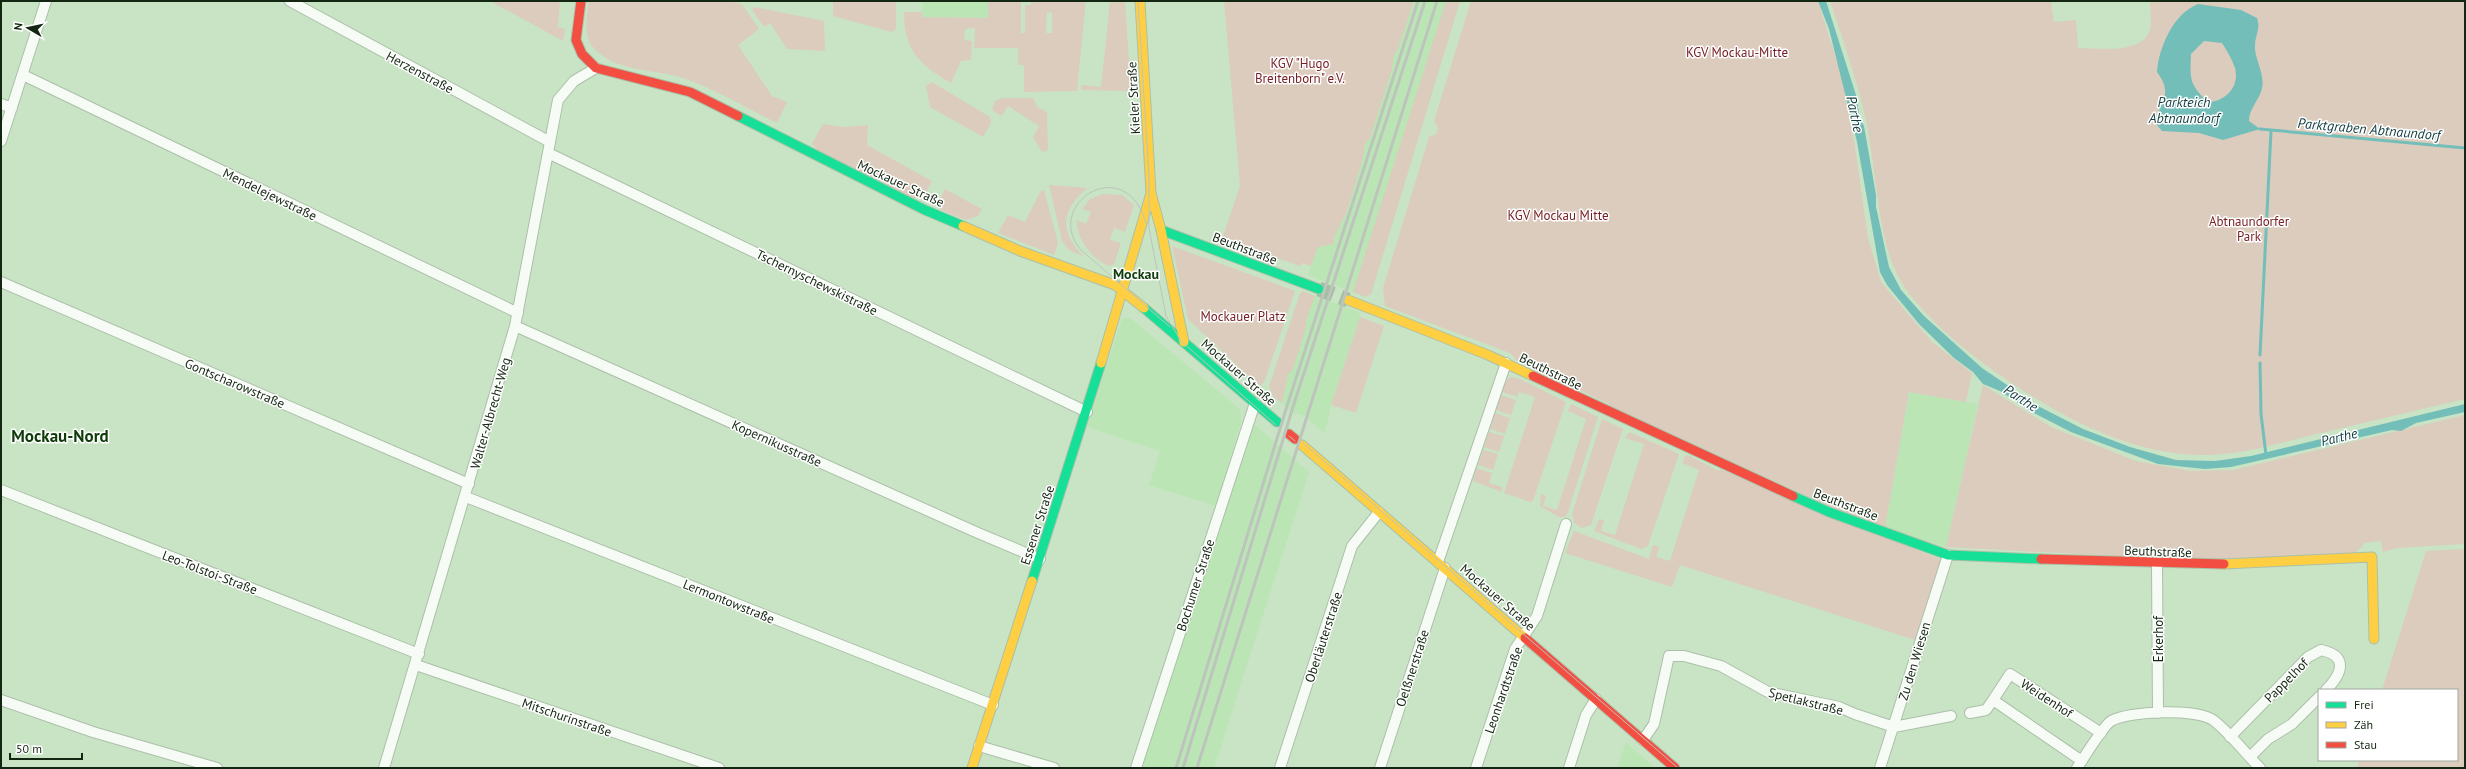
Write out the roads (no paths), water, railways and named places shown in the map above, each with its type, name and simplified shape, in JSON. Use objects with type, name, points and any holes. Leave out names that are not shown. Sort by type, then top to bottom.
[{"type":"street","points":[[1,141],[46,1]]},
{"type":"street","name":"Herzenstraße","points":[[290,1],[549,147]]},
{"type":"street","points":[[581,1],[576,29],[576,40],[582,54],[596,68]]},
{"type":"street","name":"Kieler Straße","points":[[1140,1],[1151,193],[1161,230],[1183,338]]},
{"type":"street","name":"Walter-Albrecht-Weg","points":[[384,768],[416,666],[515,326],[558,100],[574,81],[596,68]]},
{"type":"street","name":"Mockauer Straße","points":[[596,68],[690,92],[925,210],[1020,251],[1123,290],[1183,338],[1277,422]]},
{"type":"street","name":"Mendelejewstraße","points":[[23,75],[518,313]]},
{"type":"street","points":[[1,104],[12,108]]},
{"type":"street","name":"Tschernyschewskistraße","points":[[549,147],[1087,412]]},
{"type":"street","name":"Kieler Straße","points":[[1123,290],[1151,193]]},
{"type":"street","name":"Beuthstraße","points":[[1161,230],[1319,289]]},
{"type":"street","name":"Gontscharowstraße","points":[[1,282],[469,484]]},
{"type":"street","name":"Essener Straße","points":[[972,768],[1087,412],[1123,290]]},
{"type":"street","name":"Beuthstraße","points":[[1348,300],[1506,363],[1628,422],[1829,512],[1948,555],[2157,565],[2261,564],[2372,557],[2368,628],[2374,639]]},
{"type":"street","name":"Kopernikusstraße","points":[[515,326],[978,533],[1040,558]]},
{"type":"street","name":"Oelßnerstraße","points":[[1380,768],[1441,565],[1506,363]]},
{"type":"street","name":"Bochumer Straße","points":[[1136,768],[1255,403]]},
{"type":"street","name":"Mockauer Straße","points":[[1296,439],[1676,768]]},
{"type":"street","name":"Leo-Tolstoi-Straße","points":[[1,490],[419,654]]},
{"type":"street","name":"Lermontowstraße","points":[[466,497],[993,705]]},
{"type":"street","name":"Oberläuterstraße","points":[[1280,768],[1352,546],[1379,512]]},
{"type":"street","name":"Leonhardtstraße","points":[[1476,768],[1515,649],[1537,616],[1566,524]]},
{"type":"street","name":"Zu den Wiesen","points":[[1880,768],[1948,555]]},
{"type":"street","name":"Erkerhof","points":[[2157,565],[2158,713]]},
{"type":"street","name":"Pappelhof","points":[[2230,737],[2308,657],[2321,650],[2329,652],[2340,662],[2341,670],[2337,678],[2327,689]]},
{"type":"street","name":"Spetlakstraße","points":[[1643,740],[1654,724],[1669,656],[1684,656],[1721,666],[1768,692],[1839,706],[1855,714],[1894,727]]},
{"type":"street","name":"Mitschurinstraße","points":[[416,666],[719,768]]},
{"type":"street","name":"Weidenhof","points":[[1993,700],[2010,674],[2101,733]]},
{"type":"street","points":[[2250,757],[2268,739],[2292,724],[2318,698]]},
{"type":"street","points":[[1569,768],[1586,715],[1596,699]]},
{"type":"street","points":[[1,700],[188,764],[217,768]]},
{"type":"street","points":[[1970,713],[1986,710],[1993,700],[2080,765],[2109,721],[2125,716],[2158,713],[2192,714],[2208,718],[2230,737],[2260,768]]},
{"type":"street","points":[[1894,727],[1951,716]]},
{"type":"street","points":[[979,746],[1054,768]]},
{"type":"water","name":"Parthe","points":[[1818,1],[1826,1],[1856,95],[1860,119],[1864,126],[1876,195],[1876,207],[1889,267],[1901,290],[1924,316],[1982,368],[2038,406],[2083,429],[2130,447],[2176,460],[2215,461],[2251,456],[2465,404],[2465,412],[2416,423],[2401,431],[2392,430],[2231,467],[2205,469],[2158,464],[2071,432],[2030,411],[2000,391],[1983,384],[1973,372],[1954,358],[1919,324],[1887,285],[1880,272],[1857,142],[1829,29]]},
{"type":"water","name":"Parkteich Abtnaundorf","points":[[2198,4],[2241,10],[2257,18],[2258,29],[2255,42],[2255,51],[2261,74],[2262,86],[2261,92],[2250,113],[2249,121],[2260,129],[2223,140],[2199,133],[2162,131],[2156,124],[2157,116],[2165,93],[2165,87],[2157,72],[2158,62],[2164,42],[2169,32],[2181,15]],"holes":[[[2204,41],[2222,43],[2235,68],[2235,81],[2230,92],[2225,96],[2208,102],[2197,90],[2192,81],[2191,54]]]},
{"type":"waterway","name":"Parktgraben Abtnaundorf","points":[[2260,129],[2465,148]]},
{"type":"waterway","points":[[2260,355],[2271,131]]},
{"type":"waterway","points":[[2260,363],[2261,414],[2266,455]]},
{"type":"tunnel","points":[[1319,289],[1348,300]]},
{"type":"tram line","points":[[1138,1],[1149,176],[1149,228],[1166,316],[1181,341],[1276,425]]},
{"type":"tram line","points":[[1146,223],[1136,201],[1122,190],[1106,188],[1091,192],[1079,202],[1072,217],[1072,233],[1081,250],[1170,327]]},
{"type":"tram line","points":[[1289,436],[1295,441]]},
{"type":"tram line","points":[[1303,443],[1678,768]]},
{"type":"railway","points":[[1176,768],[1287,406],[1418,1]]},
{"type":"railway","points":[[1183,768],[1292,410],[1425,1]]},
{"type":"railway","points":[[1197,768],[1437,1]]},
{"type":"district","name":"Mockau","points":[[1136,274]]},
{"type":"district","name":"Mockau-Nord","points":[[60,436]]},
{"type":"park label","name":"KGV Mockau-Mitte","points":[[1737,52]]},
{"type":"park label","name":"KGV \"Hugo Breitenborn\" e.V.","points":[[1300,70]]},
{"type":"park label","name":"KGV Mockau Mitte","points":[[1558,215]]},
{"type":"park label","name":"Abtnaundorfer Park","points":[[2249,228]]},
{"type":"park label","name":"Mockauer Platz","points":[[1243,316]]}]
